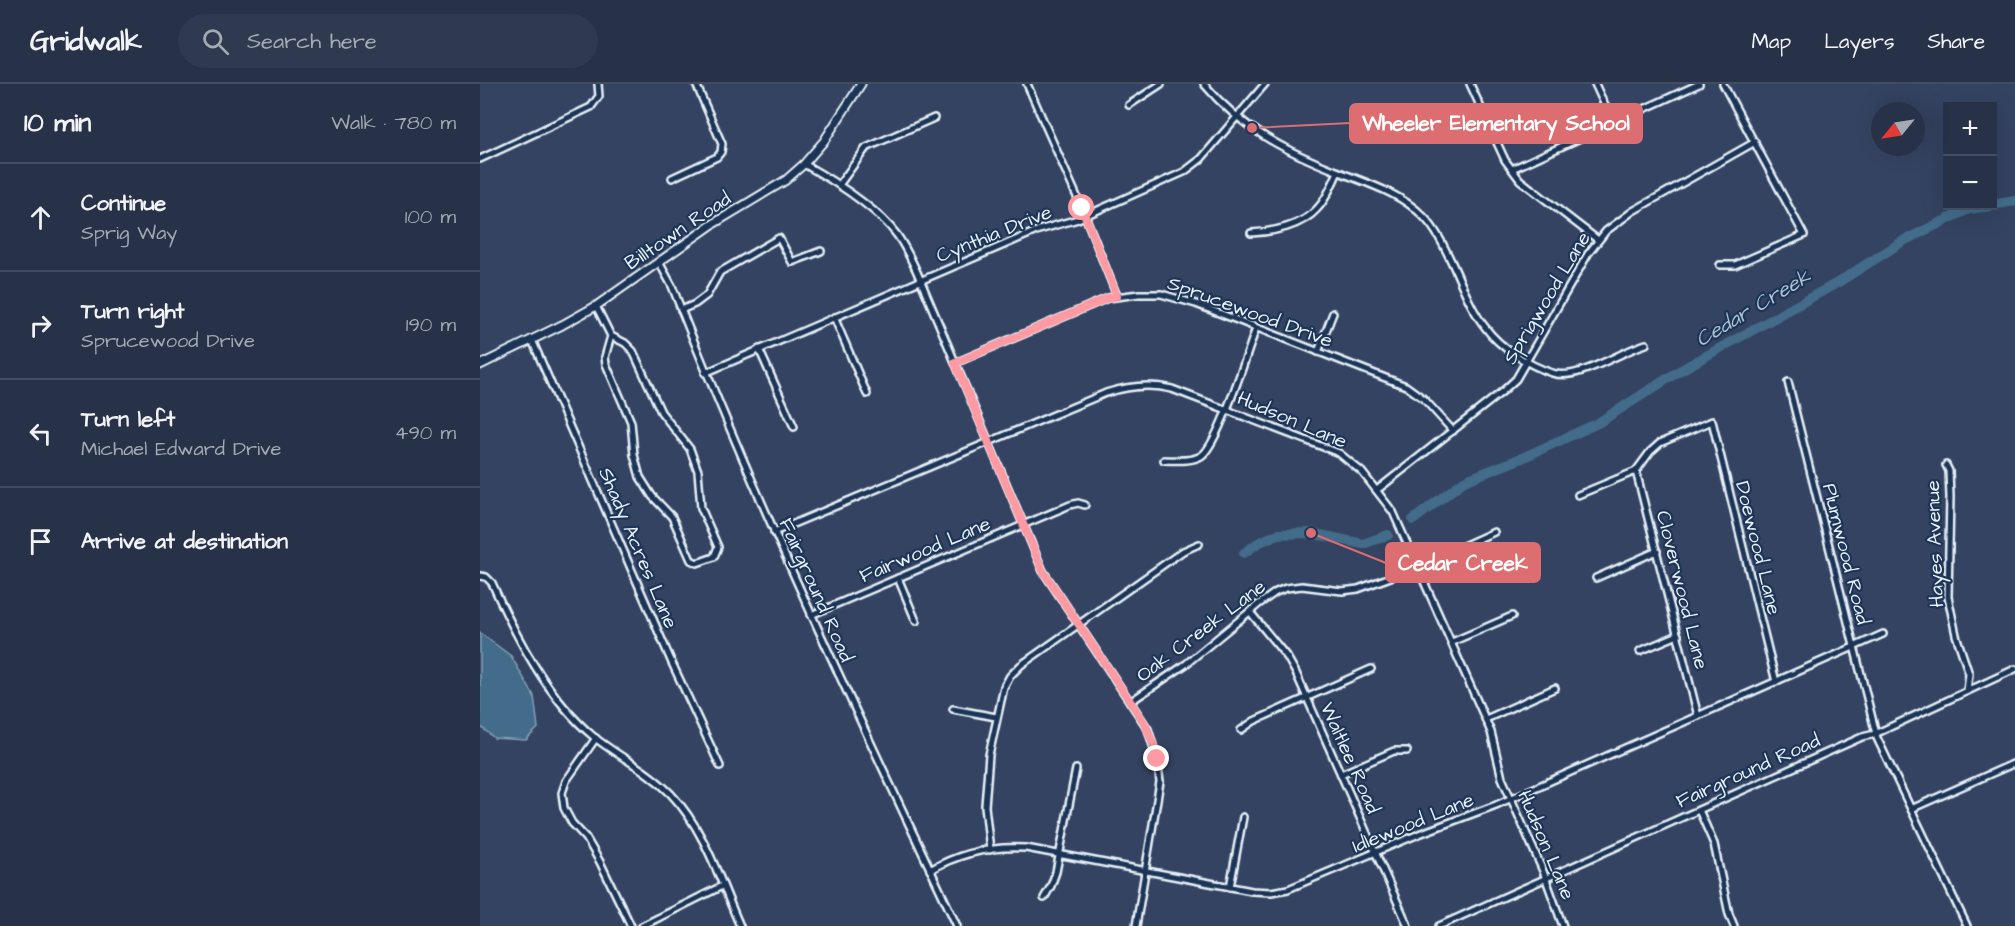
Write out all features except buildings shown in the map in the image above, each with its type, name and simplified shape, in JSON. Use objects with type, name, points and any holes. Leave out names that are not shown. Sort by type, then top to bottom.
[{"type":"main road","name":"Billtown Road","points":[[481,361],[532,340],[596,306],[713,224],[786,180],[824,141],[861,84]]},
{"type":"street","points":[[480,159],[591,107],[599,96],[598,84]]},
{"type":"street","points":[[672,178],[717,157],[721,152],[722,144],[696,84]]},
{"type":"street","points":[[1027,84],[1085,215],[1117,296]]},
{"type":"street","points":[[1129,105],[1161,84]]},
{"type":"street","points":[[1204,84],[1236,117],[1284,148],[1391,192],[1424,216],[1437,234],[1486,329],[1509,350],[1527,361],[1553,373],[1564,375],[1585,369],[1646,344]]},
{"type":"street","name":"Cynthia Drive","points":[[705,373],[1039,230],[1085,215],[1184,172],[1201,159],[1265,84]]},
{"type":"street","points":[[1470,84],[1505,160],[1520,180],[1598,240]]},
{"type":"street","points":[[1595,84],[1613,123]]},
{"type":"street","points":[[1512,169],[1699,84]]},
{"type":"street","points":[[1720,265],[1735,265],[1804,235],[1723,84]]},
{"type":"street","points":[[839,186],[866,148],[934,118]]},
{"type":"street","name":"Sprigwood Lane","points":[[1377,490],[1511,384],[1527,361],[1598,240],[1619,220],[1755,142]]},
{"type":"street","points":[[804,164],[839,186],[890,227],[904,247],[1043,571],[1148,729],[1154,746],[1160,782],[1136,926]]},
{"type":"street","points":[[1251,233],[1290,225],[1307,217],[1320,206],[1338,172]]},
{"type":"street","points":[[681,310],[707,295],[720,272],[779,238],[792,262],[821,251]]},
{"type":"street","name":"Fairground Road","points":[[659,262],[811,615],[957,926]]},
{"type":"street","name":"Sprucewood Drive","points":[[955,363],[1108,298],[1161,294],[1196,304],[1412,389],[1453,431]]},
{"type":"street","points":[[596,306],[611,336],[625,343],[633,351],[661,412],[690,449],[698,471],[700,508],[718,547],[714,557],[697,563],[691,560],[672,518],[652,496],[640,477],[634,455],[630,422],[604,357],[611,336]]},
{"type":"street","points":[[1318,352],[1333,313]]},
{"type":"street","points":[[834,317],[867,394]]},
{"type":"street","points":[[1164,460],[1197,458],[1212,443],[1257,328]]},
{"type":"street","name":"Shady Acres Lane","points":[[532,340],[672,663],[720,766]]},
{"type":"street","points":[[759,349],[794,427]]},
{"type":"street","name":"Plumwood Road","points":[[1788,382],[1875,734]]},
{"type":"street","name":"Hudson Lane","points":[[774,532],[1106,393],[1130,386],[1163,387],[1226,408],[1339,453],[1358,467],[1393,512],[1486,719],[1502,778],[1563,926]]},
{"type":"street","name":"Doewood Lane","points":[[1636,471],[1660,443],[1712,421],[1776,682]]},
{"type":"street","name":"Hayes Avenue","points":[[1946,465],[1949,471],[1950,497],[1948,597],[1956,635],[1969,674],[1967,691]]},
{"type":"street","points":[[1578,495],[1636,471]]},
{"type":"street","name":"Cloverwood Lane","points":[[1636,471],[1698,716]]},
{"type":"street","name":"Fairwood Lane","points":[[811,615],[1073,504],[1085,505]]},
{"type":"street","name":"Oak Creek Lane","points":[[1130,702],[1186,664],[1266,599],[1286,588],[1302,586],[1342,591],[1358,589],[1418,566],[1494,532]]},
{"type":"street","points":[[990,850],[985,790],[996,717],[1004,687],[1016,670],[1183,551],[1199,544]]},
{"type":"street","points":[[1596,578],[1657,552]]},
{"type":"street","points":[[480,576],[492,583],[517,635],[569,714],[596,738],[650,774],[684,810],[699,835],[740,926]]},
{"type":"street","points":[[898,578],[916,621]]},
{"type":"street","name":"Waltlee Road","points":[[1250,612],[1287,657],[1307,697],[1408,926]]},
{"type":"street","points":[[1452,642],[1512,616]]},
{"type":"street","name":"Idlewood Lane","points":[[930,870],[958,856],[990,850],[1026,848],[1230,887],[1263,892],[1288,889],[1510,799],[1883,634]]},
{"type":"street","points":[[1640,651],[1678,635]]},
{"type":"street","points":[[1241,730],[1254,721],[1371,669]]},
{"type":"street","name":"Fairground Road","points":[[1439,926],[1862,737],[1875,734],[2015,669]]},
{"type":"street","points":[[1486,719],[1555,688]]},
{"type":"street","points":[[953,709],[996,717]]},
{"type":"street","points":[[1875,734],[1967,926]]},
{"type":"street","points":[[596,738],[566,781],[562,793],[564,808],[600,862],[631,926]]},
{"type":"street","points":[[1341,774],[1394,751],[1407,751]]},
{"type":"street","points":[[1911,809],[2015,763]]},
{"type":"street","points":[[1044,898],[1054,879],[1076,769]]},
{"type":"street","points":[[1698,810],[1714,844],[1729,914],[1734,926]]},
{"type":"street","points":[[1230,887],[1243,817]]},
{"type":"street","points":[[642,926],[722,886]]},
{"type":"water","points":[[480,633],[511,656],[534,696],[538,728],[526,740],[494,738],[480,726]]},
{"type":"waterway","name":"Cedar Creek","points":[[1997,204],[2015,201]]},
{"type":"waterway","name":"Cedar Creek","points":[[1413,520],[1464,481],[1522,458],[1598,423],[1681,370],[1837,283],[1905,240],[1967,210]]},
{"type":"waterway","name":"Cedar Creek","points":[[1244,553],[1258,543],[1278,534],[1311,533],[1363,544],[1388,535]]},
{"type":"place","name":"Wheeler Elementary School","points":[[1252,128]]},
{"type":"place","name":"Cedar Creek","points":[[1311,533]]},
{"type":"route","points":[[1082,208],[1117,296],[955,363],[1043,571],[1144,722],[1157,759]]}]
